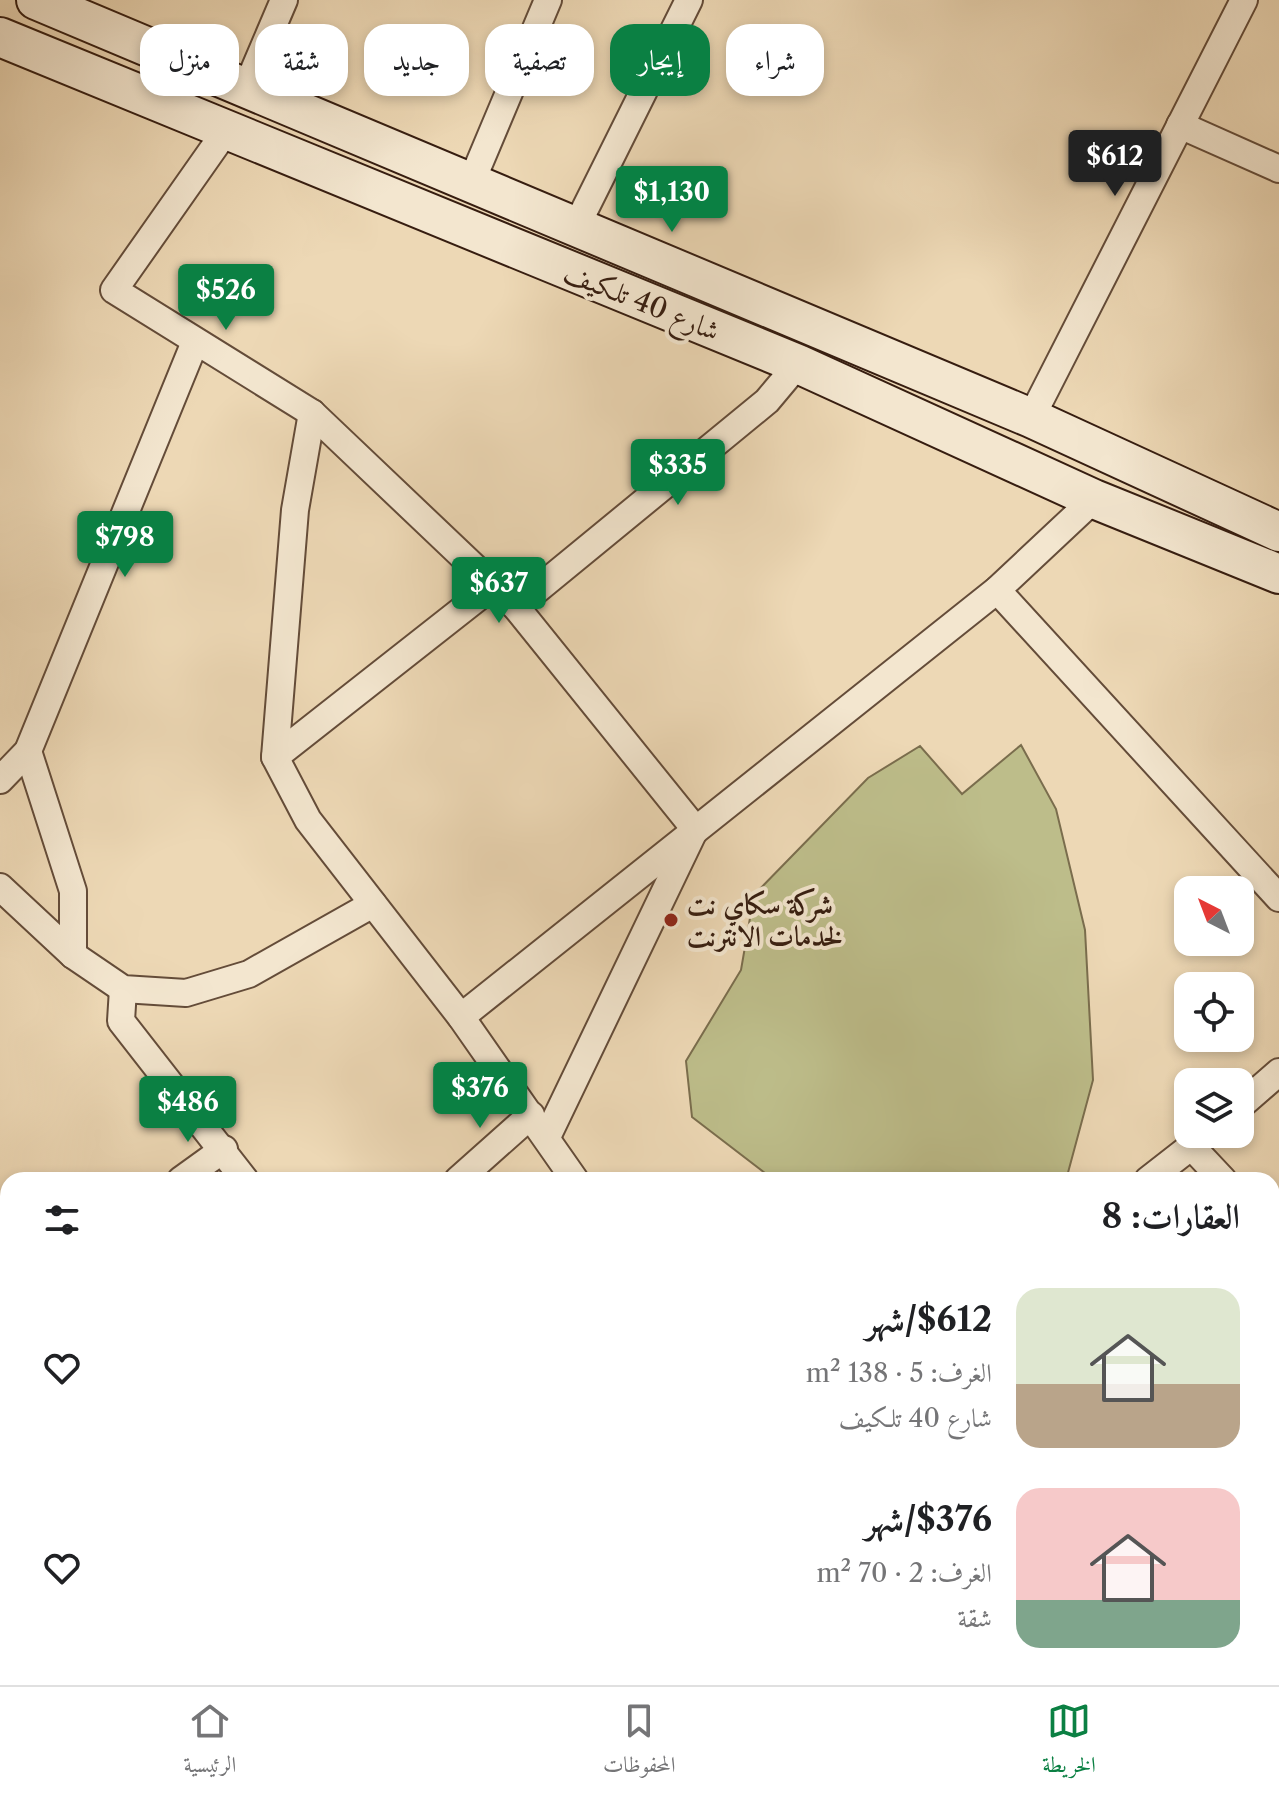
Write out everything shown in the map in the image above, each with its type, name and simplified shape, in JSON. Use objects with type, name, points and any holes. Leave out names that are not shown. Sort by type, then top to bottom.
[{"type":"main road","name":"شارع 40 تلكيف","points":[[36,0],[1031,418],[1279,532]]},
{"type":"main road","name":"شارع 40 تلكيف","points":[[0,37],[225,132],[798,364],[1094,499],[1279,574]]},
{"type":"street","points":[[246,89],[284,0]]},
{"type":"street","points":[[471,183],[548,0]]},
{"type":"street","points":[[576,227],[689,0]]},
{"type":"street","points":[[1031,418],[1244,0]]},
{"type":"street","points":[[1180,125],[1279,169]]},
{"type":"street","points":[[225,132],[114,290],[312,413],[495,584],[695,829]]},
{"type":"street","points":[[0,780],[28,751],[195,342]]},
{"type":"street","points":[[516,607],[767,401],[798,364]]},
{"type":"street","points":[[312,413],[295,510],[275,757],[308,820],[461,1017],[570,1172]]},
{"type":"street","points":[[461,1017],[997,590],[1094,499]]},
{"type":"street","points":[[275,757],[495,584]]},
{"type":"street","points":[[997,590],[1279,898]]},
{"type":"street","points":[[28,751],[73,891],[73,955]]},
{"type":"street","points":[[547,1137],[695,829]]},
{"type":"street","points":[[0,887],[73,955],[123,989],[186,993],[249,974],[373,904]]},
{"type":"street","points":[[123,989],[121,1021],[240,1172]]},
{"type":"street","points":[[1254,1094],[1279,1072]]},
{"type":"street","points":[[467,1172],[531,1115]]},
{"type":"street","points":[[1158,1172],[1190,1148]]},
{"type":"street","points":[[1205,1148],[1218,1172]]},
{"type":"street","points":[[192,1172],[224,1149]]},
{"type":"green space","points":[[1021,745],[1056,809],[1085,930],[1093,1080],[1068,1172],[764,1172],[692,1117],[686,1061],[741,970],[754,895],[868,778],[920,746],[962,794]]},
{"type":"place","name":"شركة سكاي نت لخدمات الانترنت","points":[[671,920]]}]
